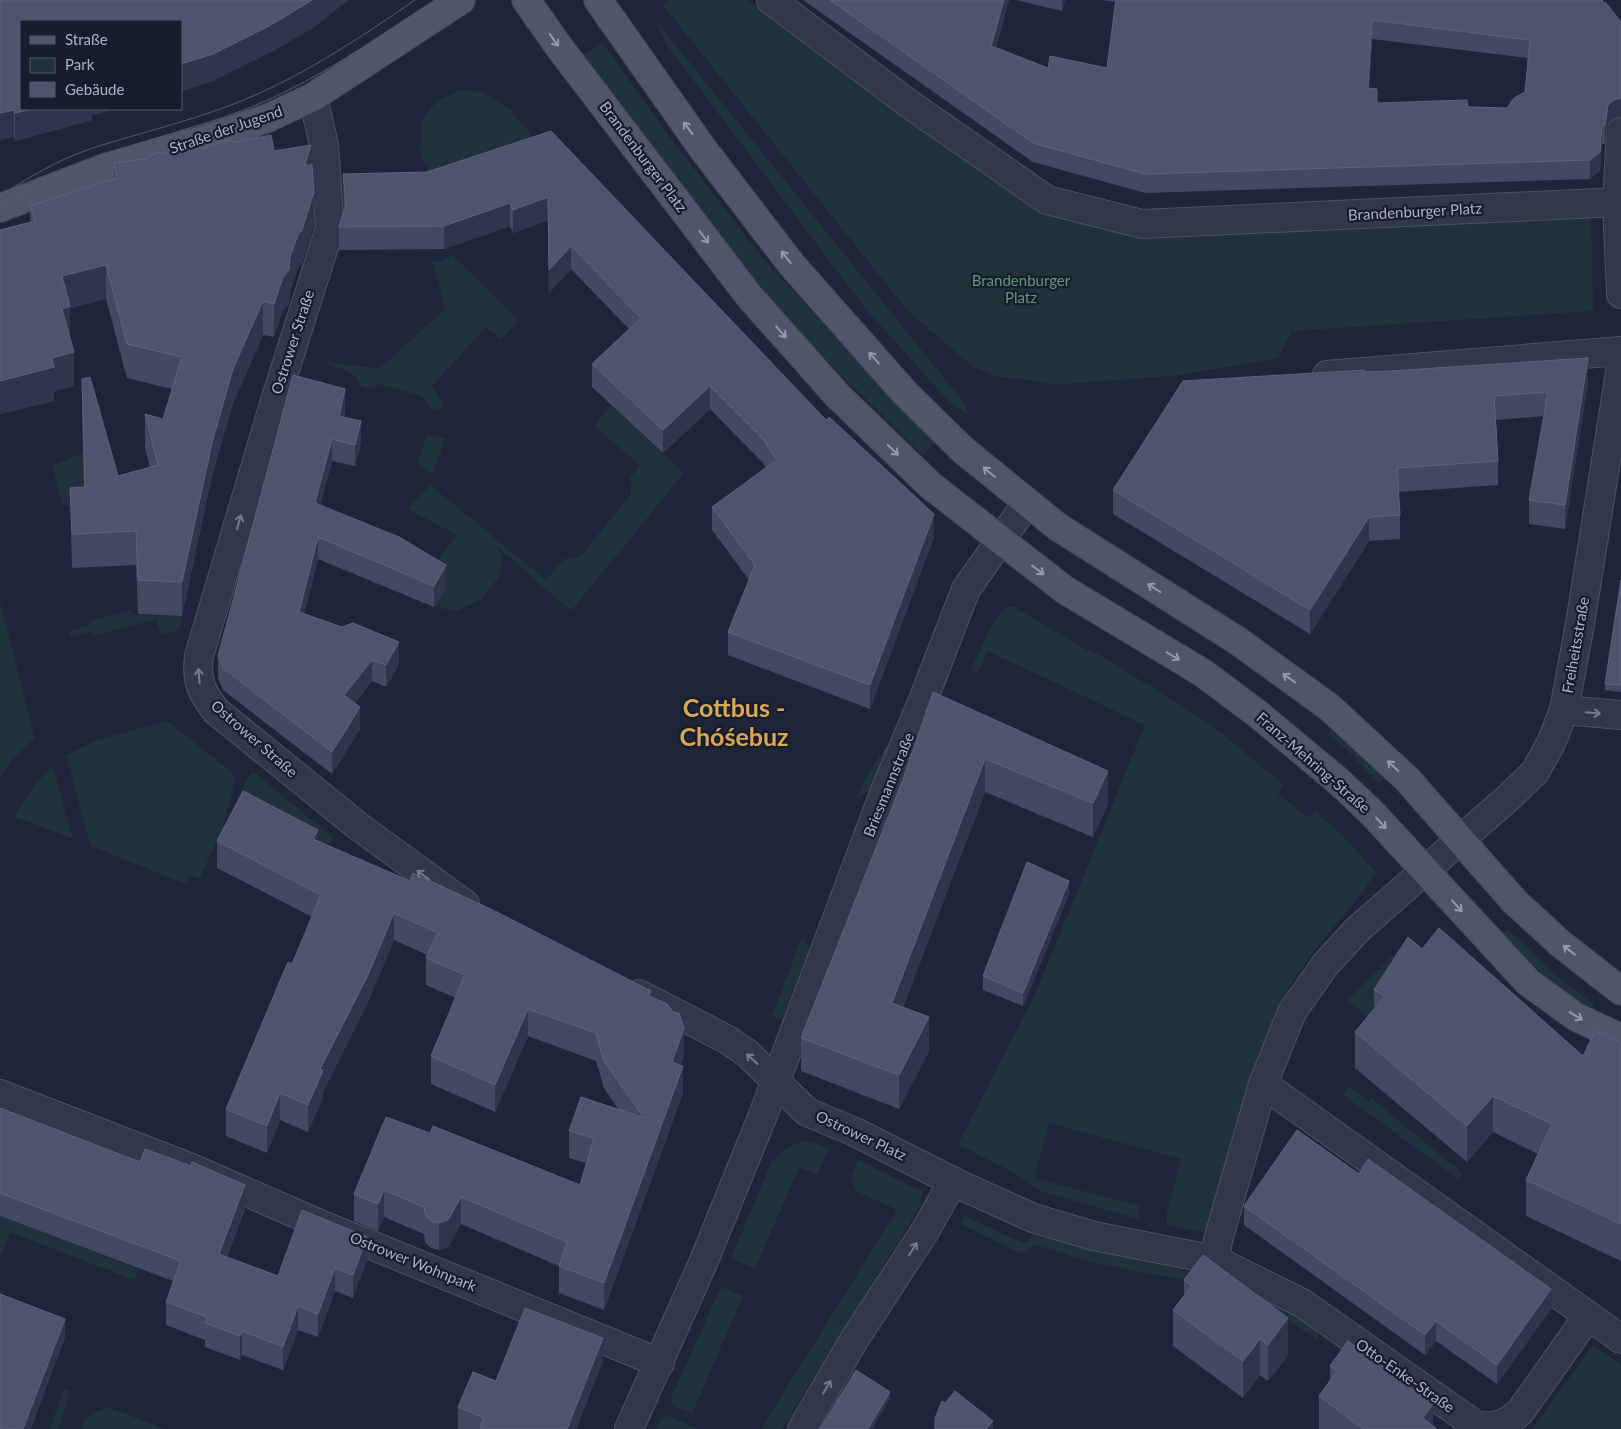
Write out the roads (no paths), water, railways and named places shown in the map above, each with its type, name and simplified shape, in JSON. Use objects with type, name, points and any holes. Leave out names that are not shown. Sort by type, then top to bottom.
[{"type":"main road","name":"Straße der Jugend","points":[[0,208],[104,168],[210,138],[268,118],[313,97],[461,0]]},
{"type":"main road","name":"Brandenburger Platz","points":[[526,0],[564,53],[749,296],[844,402],[930,485],[999,540]]},
{"type":"main road","points":[[598,0],[703,149],[792,265],[905,393],[963,450],[1058,527],[1238,641],[1329,707],[1407,779],[1462,839],[1514,901],[1561,944],[1621,991]]},
{"type":"main road","name":"Franz-Mehring-Straße","points":[[999,540],[1065,590],[1203,673],[1259,715],[1355,796],[1528,982],[1576,1017],[1621,1038]]},
{"type":"street","name":"Brandenburger Platz","points":[[771,0],[908,103],[1047,200],[1142,224],[1619,202]]},
{"type":"street","name":"Ostrower Straße","points":[[313,97],[324,145],[330,228],[282,378],[200,656],[198,673],[201,691],[216,711],[358,826],[426,877],[487,916]]},
{"type":"street","points":[[1621,132],[1619,202],[1621,294]]},
{"type":"street","points":[[1304,377],[1621,350]]},
{"type":"street","name":"Freiheitsstraße","points":[[1424,870],[1462,839],[1535,772],[1552,741],[1564,710],[1591,562],[1621,366]]},
{"type":"street","name":"Briesmannstraße","points":[[775,1080],[883,796],[966,590],[999,540],[1027,503]]},
{"type":"street","points":[[1564,710],[1621,715]]},
{"type":"street","points":[[1215,1260],[1218,1240],[1263,1084],[1292,1012],[1325,964],[1358,929],[1424,870]]},
{"type":"street","points":[[619,984],[728,1040],[748,1054],[775,1080],[703,1263],[629,1429]]},
{"type":"street","name":"Ostrower Platz","points":[[775,1080],[807,1112],[855,1132],[953,1181]]},
{"type":"street","points":[[1263,1084],[1621,1339]]},
{"type":"street","name":"Ostrower Wohnpark","points":[[0,1094],[189,1167],[322,1225],[660,1363]]},
{"type":"street","points":[[802,1429],[854,1340],[926,1230],[953,1181]]},
{"type":"street","name":"Otto-Enke-Straße","points":[[953,1181],[1042,1221],[1094,1236],[1215,1260],[1302,1303],[1478,1426],[1497,1427],[1509,1422],[1520,1412],[1588,1316]]},
{"type":"tram line","points":[[0,196],[42,170],[76,154],[231,105],[279,84],[349,44],[415,0]]},
{"type":"tram line","points":[[0,205],[48,179],[86,162],[244,110],[269,99],[342,60],[435,0]]},
{"type":"district","name":"Cottbus - Chóśebuz","points":[[734,722]]}]
